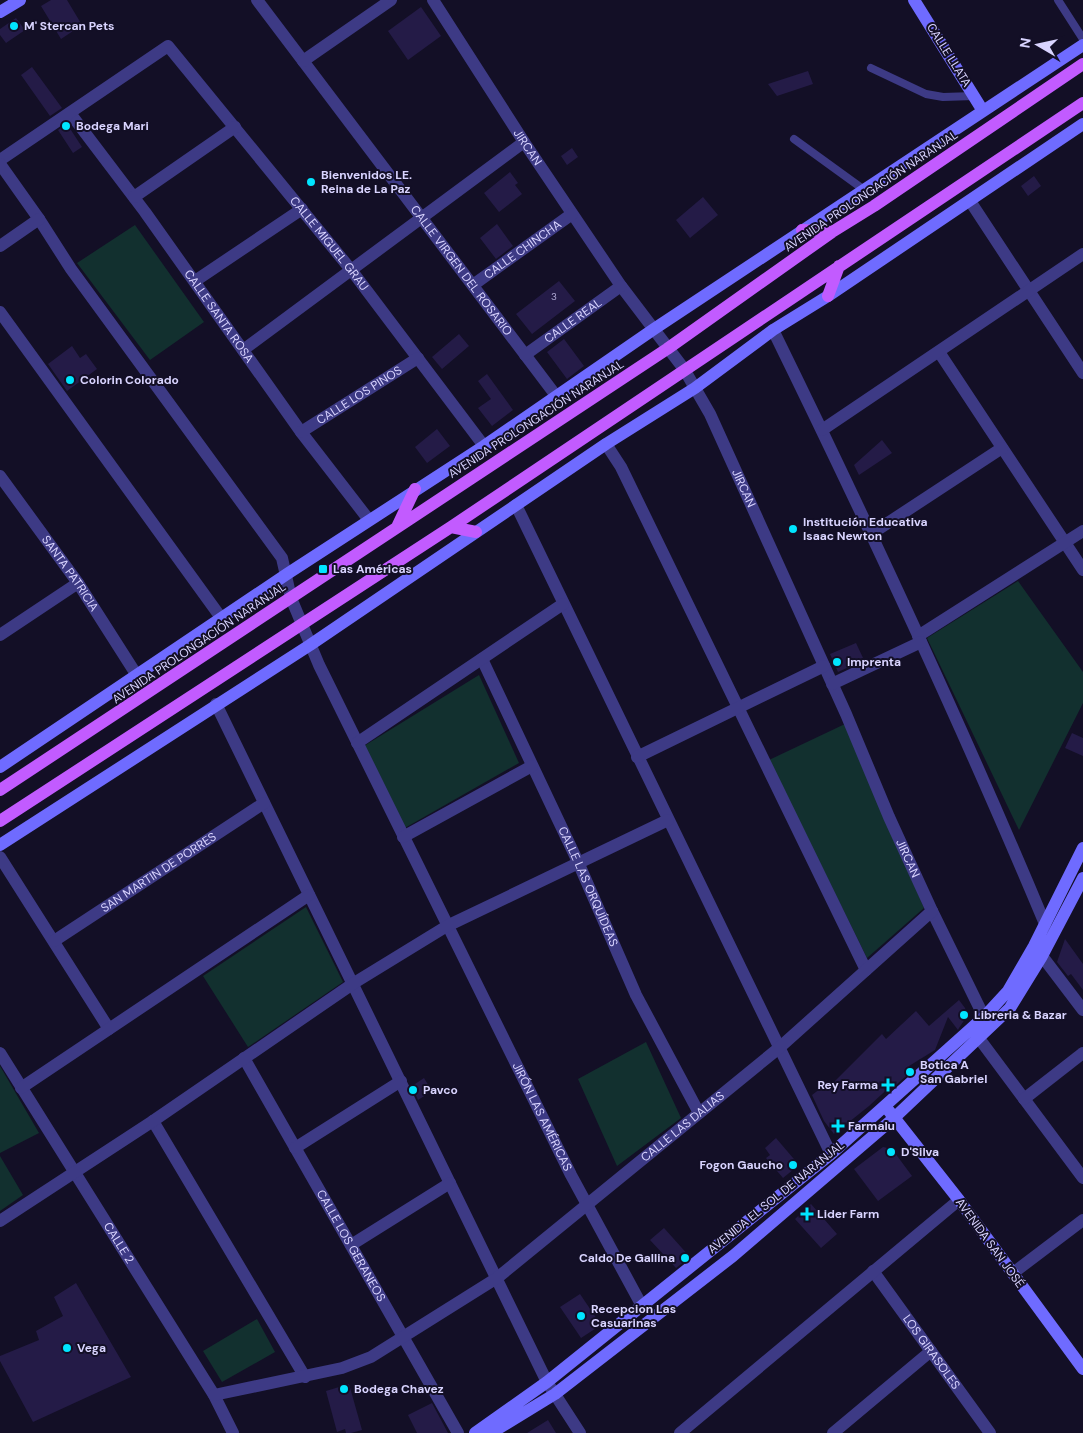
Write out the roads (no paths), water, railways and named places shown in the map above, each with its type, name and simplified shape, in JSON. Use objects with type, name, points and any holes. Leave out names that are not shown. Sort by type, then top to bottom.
[{"type":"main road","name":"AVENIDA PROLONGACIÓN NARANJAL","points":[[0,790],[667,349],[832,232],[882,201],[1083,64]]},
{"type":"main road","points":[[0,821],[451,528],[684,369],[1083,104]]},
{"type":"main road","points":[[802,230],[832,232]]},
{"type":"main road","points":[[828,296],[839,266]]},
{"type":"main road","points":[[397,527],[415,489]]},
{"type":"main road","points":[[451,528],[476,532]]},
{"type":"street","points":[[0,12],[20,0]]},
{"type":"street","name":"CALLE VIRGEN DEL ROSARIO","points":[[257,0],[557,397]]},
{"type":"street","points":[[303,61],[391,0]]},
{"type":"street","name":"JIRCAN","points":[[433,0],[572,214],[621,286],[684,369],[710,414],[932,911],[984,1017]]},
{"type":"street","name":"CALLE LLATA","points":[[914,0],[983,111]]},
{"type":"street","name":"AVENIDA PROLONGACIÓN NARANJAL","points":[[0,767],[136,674],[222,619],[415,489],[484,446],[863,189],[1083,45]]},
{"type":"street","name":"CALLE MIGUEL GRAU","points":[[70,113],[168,46],[352,271],[484,446]]},
{"type":"street","points":[[0,160],[70,113]]},
{"type":"street","name":"CALLE SANTA ROSA","points":[[70,113],[195,281],[301,432],[369,520]]},
{"type":"street","points":[[0,845],[310,645],[606,444],[694,388],[773,330],[828,296],[1083,124]]},
{"type":"street","points":[[134,197],[235,127]]},
{"type":"street","points":[[243,350],[524,142]]},
{"type":"street","name":"JIRÓN LAS AMÉRICAS","points":[[0,164],[71,269],[282,558],[291,598],[310,645],[357,744],[587,1205],[642,1306]]},
{"type":"street","points":[[970,201],[1083,373]]},
{"type":"street","points":[[195,281],[302,209]]},
{"type":"street","name":"CALLE CHINCHA","points":[[473,286],[572,214]]},
{"type":"street","points":[[0,246],[39,219]]},
{"type":"street","points":[[822,430],[1083,254]]},
{"type":"street","name":"CALLE REAL","points":[[525,355],[621,286]]},
{"type":"street","points":[[0,312],[222,619]]},
{"type":"street","points":[[773,330],[920,639],[1005,828],[1045,924]]},
{"type":"street","points":[[939,352],[1083,570]]},
{"type":"street","name":"CALLE LOS PINOS","points":[[301,432],[418,358]]},
{"type":"street","points":[[606,444],[621,467],[866,970]]},
{"type":"street","points":[[871,534],[1002,448]]},
{"type":"street","name":"SANTA PATRICIA","points":[[0,476],[78,583],[136,674]]},
{"type":"street","points":[[516,505],[831,1154]]},
{"type":"street","points":[[832,684],[920,639],[1083,531]]},
{"type":"street","points":[[0,635],[78,583]]},
{"type":"street","points":[[357,744],[563,604]]},
{"type":"street","name":"CALLE LAS ORQUÍDEAS","points":[[482,659],[578,862],[636,995],[699,1113]]},
{"type":"street","points":[[637,757],[824,666]]},
{"type":"street","points":[[216,704],[354,983],[547,1382],[580,1433]]},
{"type":"street","points":[[403,837],[532,766]]},
{"type":"street","name":"SAN MARTIN DE PORRES","points":[[54,941],[264,803]]},
{"type":"street","points":[[0,1221],[153,1121],[354,983],[447,926],[668,820]]},
{"type":"street","name":"AVENIDA EL SOL DE NARANJAL","points":[[475,1433],[547,1382],[831,1154],[984,1017],[1008,991],[1045,924],[1083,848]]},
{"type":"street","points":[[0,857],[109,1029]]},
{"type":"street","name":"AVENIDA EL SOL DE NARANJAL","points":[[491,1433],[555,1394],[733,1256],[894,1118],[1010,1008],[1042,956],[1083,878]]},
{"type":"street","points":[[21,1088],[309,895]]},
{"type":"street","name":"CALLE LAS DALIAS","points":[[214,1396],[342,1368],[371,1357],[497,1278],[779,1048],[932,911]]},
{"type":"street","points":[[1042,956],[1083,1010]]},
{"type":"street","points":[[978,1037],[1083,1178]]},
{"type":"street","points":[[1024,1099],[1083,1053]]},
{"type":"street","name":"CALLE 2","points":[[0,1054],[214,1396],[233,1433]]},
{"type":"street","name":"CALLE LOS GERANEOS","points":[[244,1058],[458,1433]]},
{"type":"street","points":[[295,1148],[401,1081]]},
{"type":"street","name":"AVENIDA SAN JOSÉ","points":[[884,1105],[959,1200],[1083,1369]]},
{"type":"street","points":[[153,1121],[305,1377]]},
{"type":"street","points":[[351,1245],[450,1183]]},
{"type":"street","points":[[680,1433],[959,1200]]},
{"type":"street","points":[[1013,1273],[1083,1220]]},
{"type":"street","name":"LOS GIRASOLES","points":[[873,1271],[990,1433]]},
{"type":"street","points":[[833,1433],[931,1352]]},
{"type":"lane","points":[[1058,0],[1083,39]]},
{"type":"lane","points":[[871,68],[926,94],[942,97],[974,96]]},
{"type":"lane","points":[[794,139],[863,189]]},
{"type":"place","name":"M' Stercan Pets","points":[[14,26]]},
{"type":"place","name":"Bodega Mari","points":[[66,126]]},
{"type":"place","name":"Bienvenidos LE. Reina de La Paz","points":[[311,182]]},
{"type":"place","name":"Colorin Colorado","points":[[70,380]]},
{"type":"place","name":"Institución Educativa Isaac Newton","points":[[793,529]]},
{"type":"place","name":"Las Américas","points":[[323,569]]},
{"type":"place","name":"Imprenta","points":[[837,662]]},
{"type":"place","name":"Libreria & Bazar","points":[[964,1015]]},
{"type":"place","name":"Botica A San Gabriel","points":[[910,1072]]},
{"type":"place","name":"Rey Farma","points":[[888,1085]]},
{"type":"place","name":"Pavco","points":[[413,1090]]},
{"type":"place","name":"Farmalu","points":[[838,1126]]},
{"type":"place","name":"D'Silva","points":[[891,1152]]},
{"type":"place","name":"Fogon Gaucho","points":[[793,1165]]},
{"type":"place","name":"Lider Farm","points":[[807,1214]]},
{"type":"place","name":"Caldo De Gallina","points":[[685,1258]]},
{"type":"place","name":"Recepcion Las Casuarinas","points":[[581,1316]]},
{"type":"place","name":"Vega","points":[[67,1348]]},
{"type":"place","name":"Bodega Chavez","points":[[344,1389]]}]
